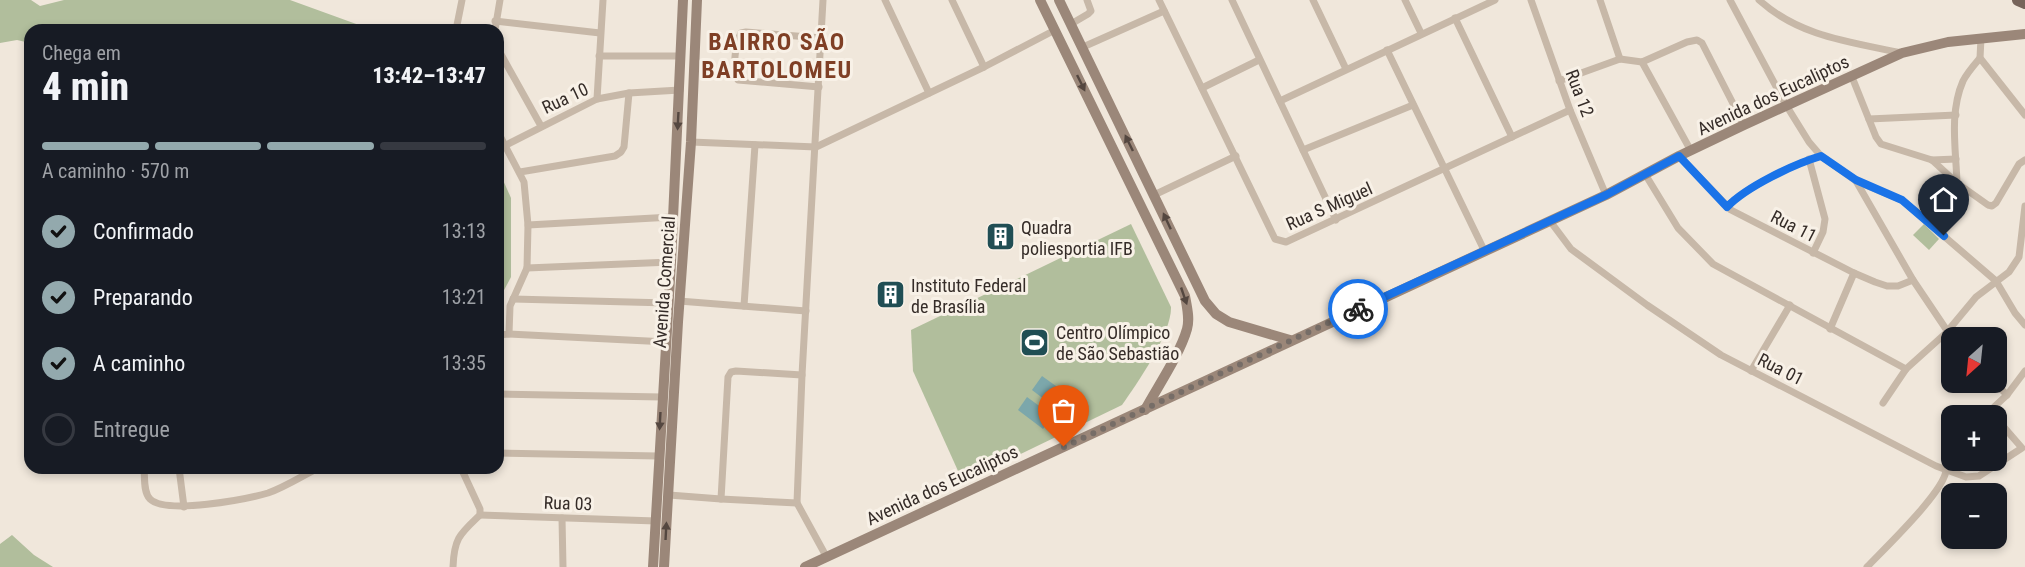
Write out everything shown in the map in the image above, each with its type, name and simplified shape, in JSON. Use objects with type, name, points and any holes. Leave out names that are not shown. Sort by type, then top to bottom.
[{"type":"main road","points":[[2018,0],[2025,3]]},
{"type":"street","points":[[457,24],[462,0]]},
{"type":"street","points":[[500,0],[495,21],[600,33]]},
{"type":"street","points":[[597,99],[603,0]]},
{"type":"street","name":"Avenida Comercial","points":[[675,279],[671,262],[672,217],[683,0]]},
{"type":"street","name":"Avenida Comercial","points":[[664,567],[669,495],[675,279],[691,142],[697,0]]},
{"type":"street","points":[[823,0],[797,503],[826,556]]},
{"type":"street","points":[[885,0],[929,93]]},
{"type":"street","points":[[952,0],[984,67]]},
{"type":"street","points":[[1040,0],[1185,296],[1188,328],[1145,410]]},
{"type":"street","points":[[1059,0],[1204,301],[1216,314],[1229,322],[1290,340]]},
{"type":"street","points":[[1060,42],[1089,14],[1091,10],[1087,0]]},
{"type":"street","name":"Rua S Miguel","points":[[1159,0],[1275,238],[1286,242],[1570,110]]},
{"type":"street","points":[[1232,0],[1336,220]]},
{"type":"street","points":[[1313,0],[1346,69]]},
{"type":"street","points":[[1405,0],[1421,33]]},
{"type":"street","points":[[1280,101],[1495,0]]},
{"type":"street","name":"Rua 12","points":[[1531,0],[1570,110],[1606,195]]},
{"type":"street","points":[[1600,0],[1620,59]]},
{"type":"street","points":[[1730,0],[1786,105],[1809,142],[1821,156],[1856,180],[1902,200],[1996,281],[2025,325]]},
{"type":"street","points":[[1760,0],[1789,21],[1814,33],[1902,53]]},
{"type":"street","points":[[1083,47],[1164,11]]},
{"type":"street","points":[[1455,18],[1512,137]]},
{"type":"street","points":[[691,142],[816,147],[984,67],[1055,30]]},
{"type":"street","name":"Avenida dos Eucaliptos","points":[[805,567],[1606,195],[1744,124],[1902,53],[1932,45],[2021,32]]},
{"type":"street","points":[[819,87],[738,80],[736,57],[741,33],[821,38]]},
{"type":"street","points":[[1958,183],[1954,133],[1956,115],[1963,81],[1980,58],[1981,38]]},
{"type":"street","points":[[1559,81],[1620,59],[1642,63],[1687,42],[1697,40],[1744,124]]},
{"type":"street","points":[[1387,50],[1484,250]]},
{"type":"street","points":[[599,56],[680,56]]},
{"type":"street","points":[[1980,58],[2025,115]]},
{"type":"street","points":[[504,60],[541,126]]},
{"type":"street","points":[[1202,88],[1259,60]]},
{"type":"street","points":[[1642,63],[1691,151]]},
{"type":"street","points":[[1852,76],[1876,137],[1881,144],[1932,160],[1956,159]]},
{"type":"street","name":"Rua 10","points":[[504,146],[597,99],[629,93],[680,90]]},
{"type":"street","points":[[520,172],[615,156],[621,153],[624,147],[629,93]]},
{"type":"street","points":[[1303,150],[1413,105]]},
{"type":"street","points":[[1869,119],[1956,115]]},
{"type":"street","points":[[744,306],[755,145]]},
{"type":"street","points":[[504,146],[524,182],[528,225],[528,268],[510,306],[509,334]]},
{"type":"street","points":[[1154,195],[1236,156]]},
{"type":"street","name":"Rua 11","points":[[1679,156],[1727,207],[1813,253],[1887,286],[1898,286],[1913,280]]},
{"type":"street","points":[[1727,207],[1751,189],[1785,170],[1821,156]]},
{"type":"street","points":[[1809,159],[1825,219],[1823,232],[1813,253]]},
{"type":"street","points":[[1932,160],[1988,205],[1994,205],[2019,164],[2025,160]]},
{"type":"street","points":[[1645,174],[1678,228],[1713,264],[1906,369]]},
{"type":"street","points":[[1856,180],[1913,280],[1943,327]]},
{"type":"street","points":[[1954,327],[1962,313],[1976,297],[2009,273],[2019,257],[2025,206]]},
{"type":"street","points":[[528,225],[672,217]]},
{"type":"street","name":"Rua 01","points":[[1550,221],[1571,249],[1647,305],[1721,355],[1941,467]]},
{"type":"street","points":[[1172,267],[1186,261]]},
{"type":"street","points":[[528,268],[671,262]]},
{"type":"street","points":[[1830,329],[1854,273]]},
{"type":"street","points":[[513,299],[674,302],[806,311]]},
{"type":"street","points":[[1751,371],[1790,305]]},
{"type":"street","name":"Avenida Comercial","points":[[653,567],[662,397],[667,342],[673,322]]},
{"type":"street","points":[[504,334],[667,342]]},
{"type":"street","points":[[1883,403],[1906,369],[1941,342]]},
{"type":"street","points":[[2001,405],[2025,371]]},
{"type":"street","points":[[721,500],[731,372],[802,375]]},
{"type":"street","points":[[504,394],[662,397]]},
{"type":"street","name":"Rua 01","points":[[2007,429],[2022,448],[2007,458]]},
{"type":"street","points":[[504,453],[658,456]]},
{"type":"street","points":[[1867,567],[1937,492],[1946,476],[1946,471]]},
{"type":"street","name":"Rua 01","points":[[1949,471],[1966,477],[1979,476],[1987,471]]},
{"type":"street","points":[[144,474],[146,494],[151,501],[160,505],[184,507],[266,493],[306,474]]},
{"type":"street","points":[[180,474],[184,507]]},
{"type":"street","points":[[453,567],[456,541],[480,515],[480,508],[464,474]]},
{"type":"street","points":[[669,495],[797,503]]},
{"type":"street","name":"Rua 03","points":[[480,515],[656,521]]},
{"type":"street","points":[[562,518],[563,567]]},
{"type":"green space","points":[[0,0],[31,0],[40,6],[64,0],[290,0],[356,24],[24,24],[24,42],[17,40],[0,43]]},
{"type":"green space","points":[[504,182],[511,198],[511,277],[504,290]]},
{"type":"green space","name":"Centro Olímpico de São Sebastião","points":[[1131,224],[1171,307],[1170,318],[1160,344],[1136,384],[1122,405],[963,482],[913,371],[911,330]]},
{"type":"green space","points":[[1924,224],[1939,239],[1929,250],[1913,235]]},
{"type":"green space","points":[[12,535],[34,555],[53,567],[0,567],[0,544]]},
{"type":"water","points":[[1042,376],[1067,394],[1057,409],[1032,390]]},
{"type":"water","points":[[1027,397],[1053,416],[1043,429],[1018,410]]},
{"type":"way so far","points":[[1064,447],[1358,309]]},
{"type":"place","name":"Quadra poliesportia IFB","points":[[1000,237]]},
{"type":"place","name":"Instituto Federal de Brasília","points":[[890,295]]},
{"type":"place","name":"Centro Olímpico de São Sebastião","points":[[1035,342]]},
{"type":"district","name":"BAIRRO SÃO BARTOLOMEU","points":[[777,56]]},
{"type":"route","points":[[1358,309],[1606,195],[1679,156],[1727,207],[1741,195],[1785,170],[1821,156],[1856,180],[1902,200],[1944,236]]}]
